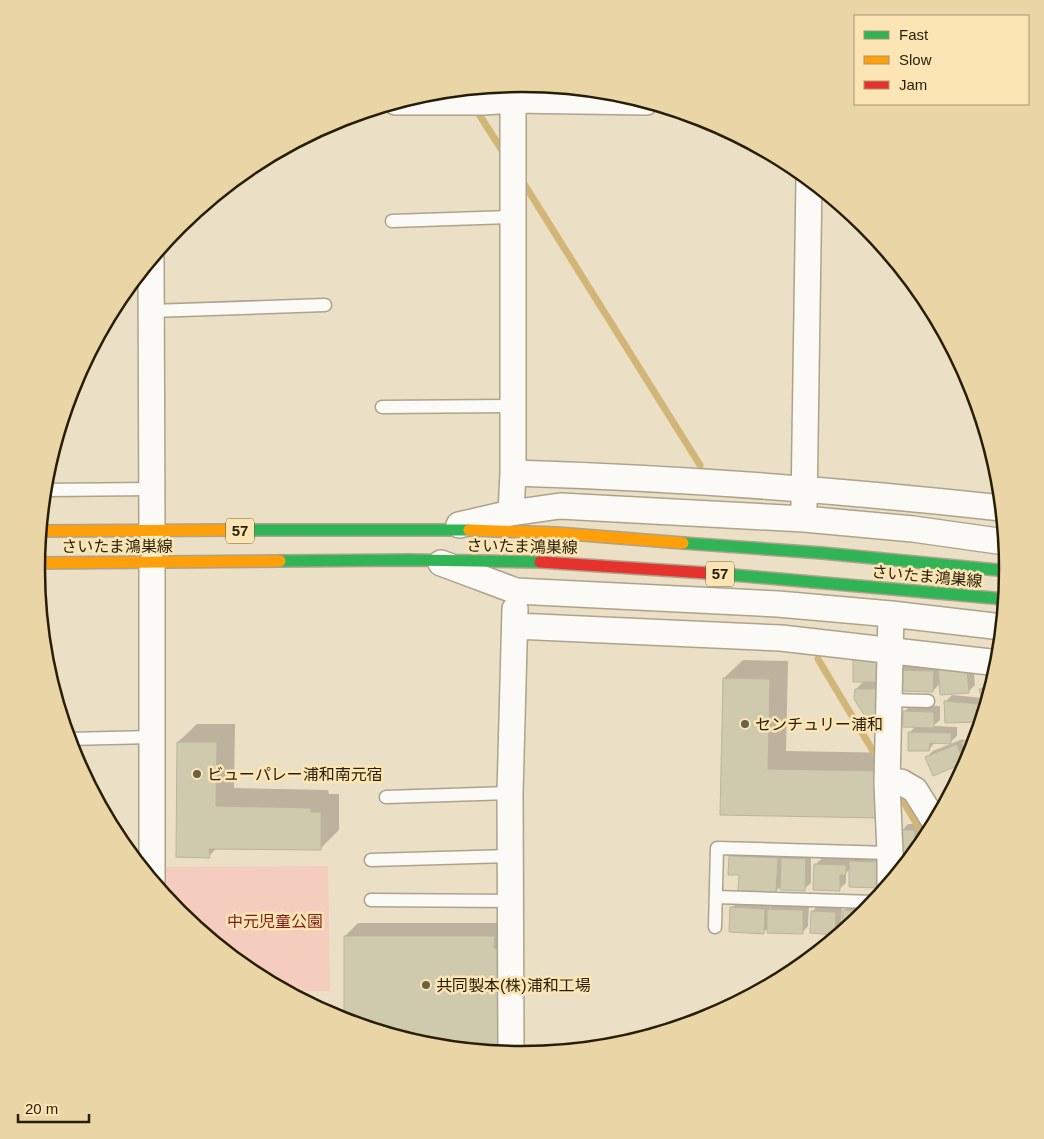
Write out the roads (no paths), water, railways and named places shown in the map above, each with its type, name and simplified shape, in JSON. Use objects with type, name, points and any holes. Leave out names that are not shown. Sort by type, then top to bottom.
[{"type":"main road","name":"さいたま鴻巣線","points":[[47,531],[440,529],[557,533],[822,553],[999,570]]},
{"type":"main road","name":"さいたま鴻巣線","points":[[45,563],[558,562],[799,580],[998,598]]},
{"type":"street","points":[[517,92],[588,98]]},
{"type":"street","points":[[427,102],[484,102],[511,93]]},
{"type":"street","points":[[511,513],[514,473],[512,406],[513,93]]},
{"type":"street","points":[[804,518],[808,188]]},
{"type":"street","points":[[151,270],[152,532]]},
{"type":"street","points":[[514,473],[627,477],[879,494],[995,507]]},
{"type":"street","points":[[440,529],[511,513],[560,506],[804,518],[913,529],[998,541]]},
{"type":"street","points":[[435,561],[516,591],[778,604],[996,626]]},
{"type":"street","points":[[152,563],[152,870]]},
{"type":"street","points":[[511,1046],[510,793],[516,591]]},
{"type":"street","points":[[890,614],[887,783],[890,873]]},
{"type":"street","points":[[515,626],[781,638],[990,662]]},
{"type":"street","points":[[887,783],[901,782],[915,790],[931,815]]},
{"type":"lane","points":[[392,222],[513,217]]},
{"type":"lane","points":[[151,311],[325,305]]},
{"type":"lane","points":[[382,407],[512,406]]},
{"type":"lane","points":[[52,490],[152,489]]},
{"type":"lane","points":[[889,700],[928,701]]},
{"type":"lane","points":[[76,739],[152,737]]},
{"type":"lane","points":[[386,797],[510,793]]},
{"type":"lane","points":[[715,927],[717,848],[890,853]]},
{"type":"lane","points":[[371,860],[511,856]]},
{"type":"lane","points":[[716,897],[864,902]]},
{"type":"lane","points":[[372,900],[511,901]]},
{"type":"waterway","points":[[475,108],[505,155]]},
{"type":"waterway","points":[[521,179],[700,465]]},
{"type":"waterway","points":[[818,659],[879,761]]},
{"type":"waterway","points":[[896,789],[921,831]]},
{"type":"place","name":"センチュリー浦和","points":[[745,724]]},
{"type":"place","name":"ビューパレー浦和南元宿","points":[[197,774]]},
{"type":"place","name":"共同製本(株)浦和工場","points":[[426,985]]},
{"type":"park label","name":"中元児童公園","points":[[275,921]]}]
